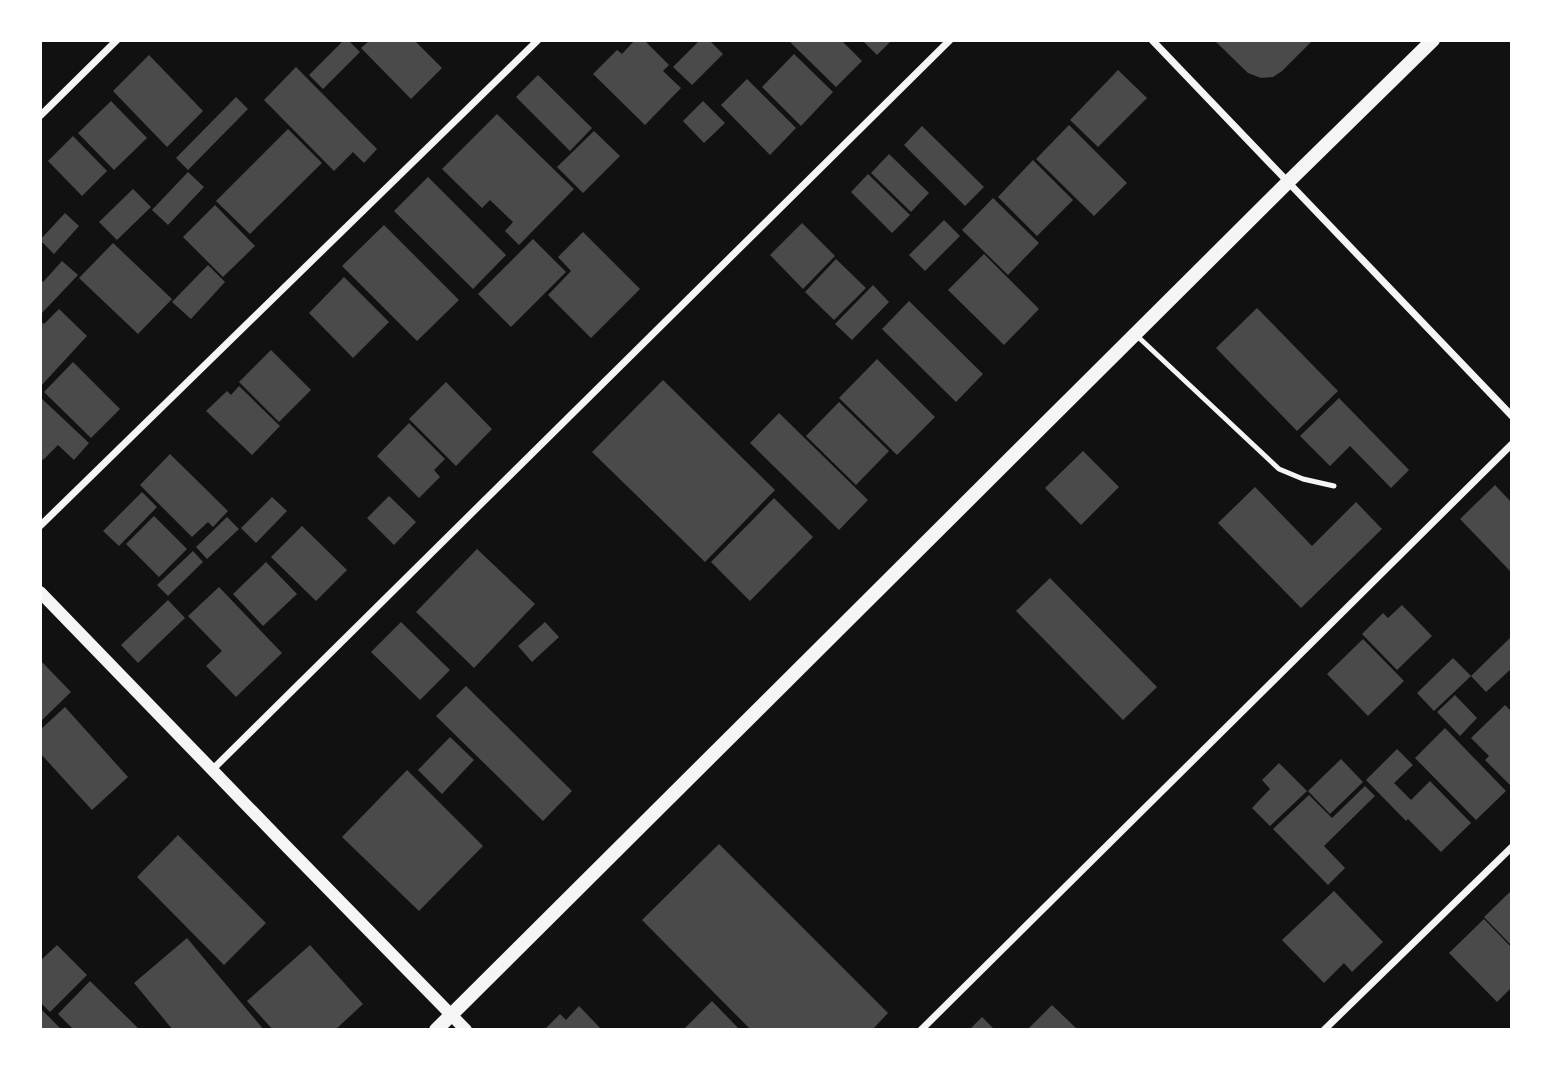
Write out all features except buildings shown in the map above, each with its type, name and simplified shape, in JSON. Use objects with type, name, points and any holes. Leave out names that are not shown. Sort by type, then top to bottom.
[{"type":"main road","points":[[436,1030],[1433,40]]},
{"type":"street","points":[[40,116],[117,40]]},
{"type":"street","points":[[40,526],[538,40]]},
{"type":"street","points":[[212,770],[950,40]]},
{"type":"street","points":[[1152,40],[1512,416]]},
{"type":"street","points":[[921,1030],[1512,444]]},
{"type":"street","points":[[40,592],[466,1030]]},
{"type":"street","points":[[1324,1030],[1512,847]]},
{"type":"lane","points":[[1135,334],[1279,469],[1303,479],[1334,486]]}]
